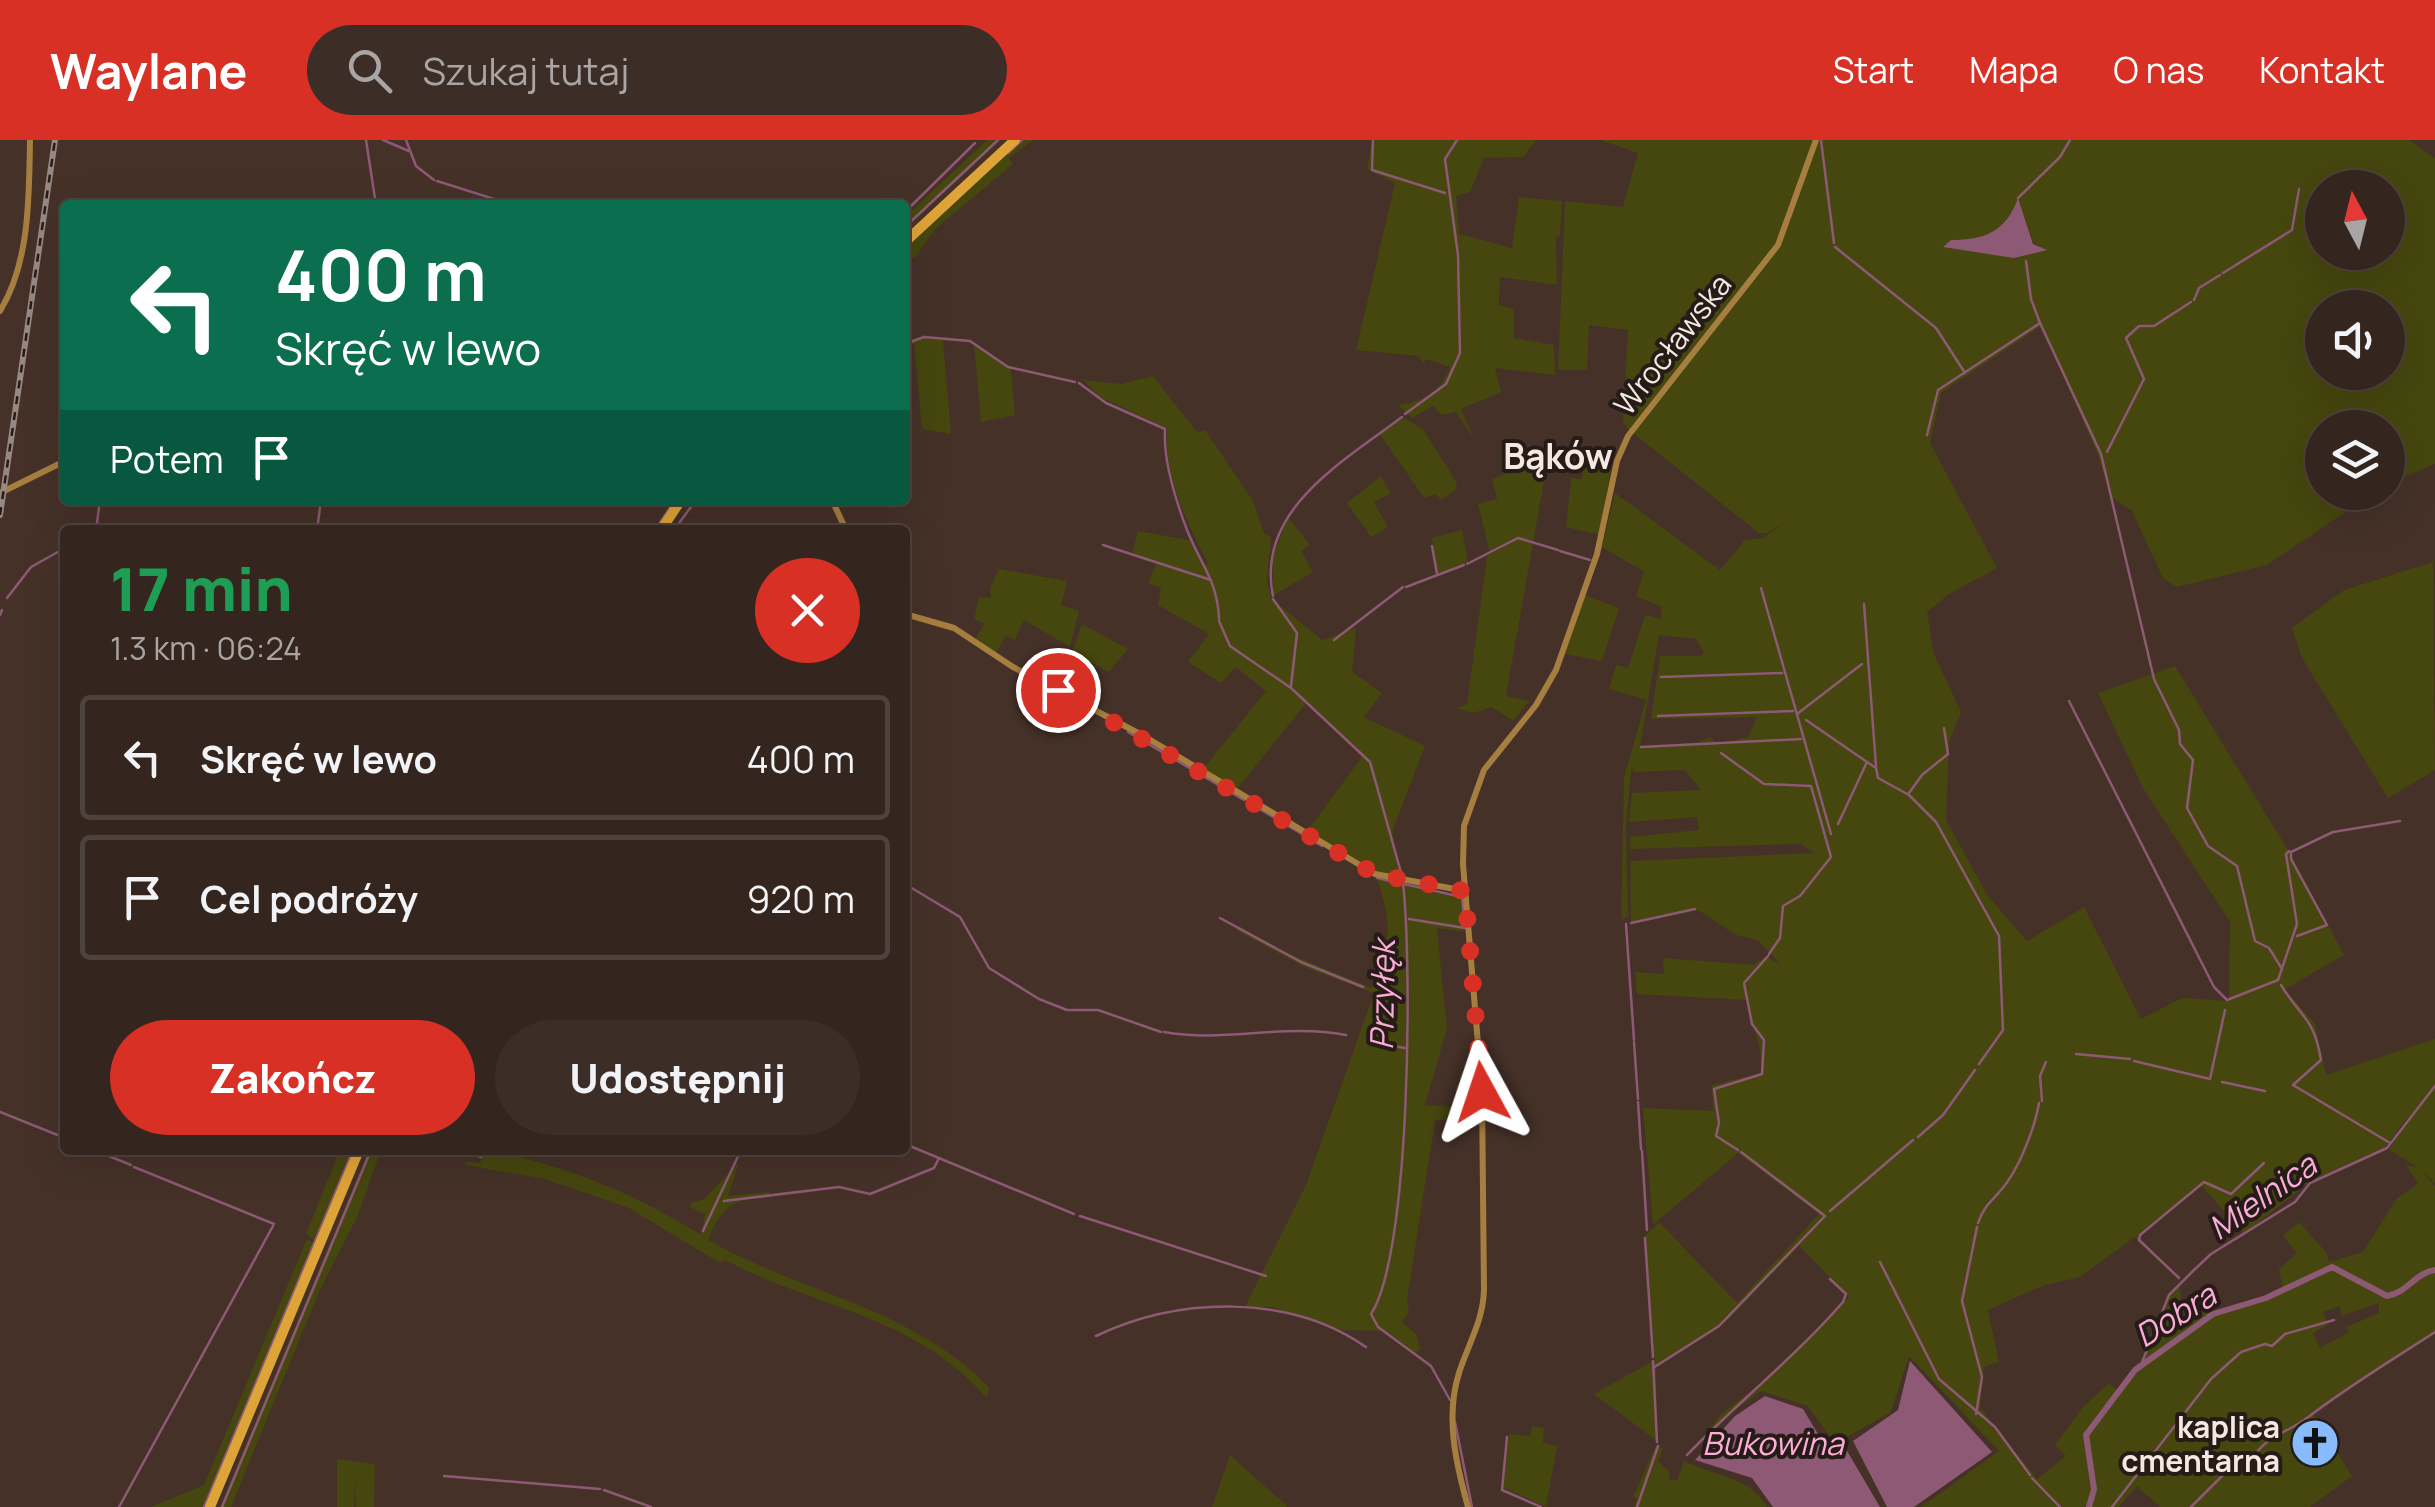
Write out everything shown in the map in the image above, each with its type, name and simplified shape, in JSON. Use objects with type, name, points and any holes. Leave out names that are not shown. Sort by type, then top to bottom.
[{"type":"highway","points":[[910,229],[1005,140]]},
{"type":"highway","points":[[910,237],[1014,140]]},
{"type":"highway","points":[[213,1507],[360,1155]]},
{"type":"street","points":[[0,311],[19,262],[27,212],[30,140]]},
{"type":"street","name":"Wrocławska","points":[[1468,1507],[1453,1401],[1482,1310],[1483,1119],[1464,832],[1475,788],[1556,670],[1587,585],[1617,461],[1628,436],[1782,238],[1816,140]]},
{"type":"street","points":[[0,493],[60,463]]},
{"type":"street","points":[[910,615],[954,628],[1013,667],[1142,735],[1375,874],[1465,891]]},
{"type":"shaded area","points":[[987,140],[1000,140],[910,224],[910,212]]},
{"type":"shaded area","points":[[1019,140],[1033,140],[1009,158],[1013,164],[935,229],[915,258],[910,257],[910,242]]},
{"type":"shaded area","points":[[1372,140],[1536,140],[1523,157],[1484,158],[1470,192],[1456,196],[1459,234],[1512,248],[1519,197],[1562,201],[1560,236],[1556,237],[1557,285],[1500,277],[1499,305],[1514,309],[1514,338],[1554,345],[1555,375],[1495,368],[1501,392],[1461,409],[1474,439],[1456,412],[1442,415],[1433,406],[1412,418],[1398,405],[1430,394],[1442,383],[1450,367],[1427,359],[1423,363],[1419,356],[1356,350],[1395,183],[1367,169]]},
{"type":"shaded area","points":[[1600,140],[2409,140],[2435,158],[2435,464],[2405,477],[2405,410],[2305,410],[2305,510],[2349,510],[2267,565],[2177,587],[2163,578],[2132,511],[2112,497],[2096,450],[2041,326],[1941,393],[1930,443],[1997,568],[1949,594],[1927,612],[1934,654],[1961,712],[1949,742],[1946,820],[1988,896],[2027,941],[2084,907],[2141,1019],[2182,998],[2229,1001],[2230,922],[2143,788],[2098,693],[2175,666],[2291,855],[2344,955],[2285,989],[2315,1024],[2326,1075],[2435,1039],[2435,1183],[2421,1170],[2435,1186],[2435,1334],[2312,1412],[2352,1476],[2310,1507],[2160,1507],[2137,1486],[2119,1507],[2091,1507],[2095,1489],[2087,1436],[2143,1363],[2168,1298],[2180,1286],[2182,1314],[2188,1319],[2208,1307],[2217,1314],[2283,1291],[2279,1269],[2297,1253],[2283,1236],[2299,1222],[2326,1252],[2329,1262],[2363,1252],[2397,1198],[2418,1184],[2406,1165],[2417,1167],[2389,1150],[2413,1111],[2384,1148],[2312,1180],[2244,1234],[2201,1185],[2137,1235],[2178,1280],[2135,1237],[2080,1277],[2042,1286],[1988,1310],[1999,1362],[1984,1367],[1980,1408],[2037,1479],[2066,1456],[2055,1445],[2083,1407],[2109,1383],[2118,1391],[2084,1436],[2092,1485],[2088,1507],[1921,1507],[1999,1451],[1909,1356],[1891,1412],[1842,1440],[1830,1437],[1808,1406],[1761,1391],[1733,1411],[1686,1457],[1723,1412],[1754,1390],[1849,1297],[1799,1246],[1728,1320],[1656,1367],[1657,1441],[1594,1394],[1655,1360],[1643,1238],[1659,1222],[1737,1303],[1819,1214],[1738,1153],[1653,1225],[1643,1108],[1713,1111],[1712,1085],[1761,1073],[1761,1061],[1747,1000],[1637,994],[1635,972],[1664,974],[1663,958],[1754,965],[1766,956],[1781,965],[1758,940],[1736,935],[1698,910],[1631,924],[1630,861],[1814,853],[1801,844],[1631,849],[1630,858],[1630,837],[1699,830],[1697,817],[1629,822],[1632,793],[1701,790],[1685,770],[1633,772],[1632,764],[1626,825],[1628,916],[1621,920],[1624,778],[1646,700],[1609,689],[1616,665],[1628,668],[1645,615],[1661,619],[1662,607],[1636,596],[1644,572],[1602,547],[1615,493],[1720,570],[1745,540],[1763,538],[1789,519],[1768,533],[1759,533],[1628,429],[1623,422],[1628,330],[1589,325],[1587,370],[1558,370],[1565,201],[1623,207],[1638,153]],"holes":[[[2018,200],[2034,244],[2041,246],[2009,256],[1951,240],[1992,232],[2013,211]],[[1659,635],[1696,639],[1704,652],[1701,656],[1660,656],[1651,719],[1757,717],[1748,737],[1720,745],[1710,737],[1696,743],[1640,746]],[[2379,1303],[2379,1313],[2347,1327],[2349,1332],[2320,1348],[2313,1333],[2328,1325],[2323,1312],[2340,1306],[2341,1316]]]},
{"type":"shaded area","points":[[925,335],[943,340],[951,434],[922,429],[914,344],[910,340]]},
{"type":"shaded area","points":[[974,344],[1011,370],[1015,415],[981,422]]},
{"type":"shaded area","points":[[1153,376],[1197,432],[1205,430],[1253,501],[1264,533],[1271,537],[1267,580],[1271,598],[1322,640],[1356,628],[1352,672],[1382,693],[1364,717],[1425,746],[1392,832],[1402,878],[1378,872],[1308,830],[1362,757],[1307,702],[1237,789],[1204,768],[1266,691],[1236,667],[1221,683],[1188,662],[1209,634],[1158,605],[1161,588],[1148,583],[1157,562],[1132,554],[1138,531],[1189,540],[1204,565],[1208,563],[1173,480],[1167,428],[1098,396],[1083,380],[1121,384]]},
{"type":"shaded area","points":[[1404,418],[1423,429],[1457,483],[1455,490],[1441,500],[1436,494],[1424,498],[1380,434]]},
{"type":"shaded area","points":[[1603,460],[1612,464],[1600,535],[1566,527],[1571,478],[1582,479],[1583,471]]},
{"type":"shaded area","points":[[1523,467],[1536,475],[1546,470],[1506,696],[1529,701],[1513,721],[1492,707],[1473,713],[1456,708],[1467,704],[1487,556],[1509,544],[1490,553],[1478,504],[1497,499],[1492,479]]},
{"type":"shaded area","points":[[1381,476],[1391,493],[1374,502],[1388,527],[1371,537],[1347,503]]},
{"type":"shaded area","points":[[1288,517],[1310,545],[1301,551],[1313,572],[1274,595],[1272,560]]},
{"type":"shaded area","points":[[1462,530],[1468,562],[1437,575],[1432,538]]},
{"type":"shaded area","points":[[2433,562],[2435,770],[2388,798],[2302,658],[2292,628],[2344,590]]},
{"type":"shaded area","points":[[999,569],[1067,581],[1061,605],[1079,611],[1070,647],[1024,620],[1015,640],[1006,636],[996,653],[975,640],[984,624],[974,619],[979,597],[991,598],[990,588]]},
{"type":"shaded area","points":[[1584,595],[1619,608],[1602,661],[1565,654]]},
{"type":"shaded area","points":[[1082,624],[1128,649],[1109,672],[1072,653]]},
{"type":"shaded area","points":[[1377,879],[1462,898],[1464,932],[1437,928],[1447,1028],[1425,1105],[1479,1109],[1479,1121],[1435,1120],[1407,1300],[1409,1312],[1402,1322],[1417,1335],[1420,1350],[1415,1353],[1387,1331],[1338,1330],[1272,1307],[1245,1307],[1306,1185],[1374,993],[1304,967],[1236,930],[1239,926],[1278,949],[1371,988],[1383,961],[1388,935]]},
{"type":"shaded area","points":[[338,1155],[352,1155],[314,1240],[306,1234]]},
{"type":"shaded area","points":[[367,1155],[379,1155],[358,1215],[318,1294],[231,1507],[220,1507]]},
{"type":"shaded area","points":[[484,1155],[508,1155],[543,1163],[651,1206],[701,1235],[705,1214],[690,1207],[691,1203],[704,1199],[739,1163],[728,1196],[769,1192],[770,1196],[730,1206],[708,1240],[925,1338],[989,1387],[987,1398],[958,1370],[896,1330],[725,1260],[720,1263],[629,1208],[545,1179],[465,1165],[466,1161],[480,1163]]},
{"type":"shaded area","points":[[307,1239],[315,1244],[206,1507],[151,1507],[204,1485]]},
{"type":"shaded area","points":[[1532,1426],[1544,1428],[1543,1443],[1557,1446],[1546,1507],[1502,1487],[1509,1434],[1530,1436]]},
{"type":"shaded area","points":[[1656,1446],[1663,1448],[1658,1461],[1669,1471],[1669,1479],[1677,1481],[1684,1461],[1742,1483],[1767,1507],[1634,1507],[1637,1499],[1633,1497]]},
{"type":"shaded area","points":[[1230,1455],[1288,1507],[1212,1507]]},
{"type":"shaded area","points":[[337,1459],[375,1464],[374,1507],[356,1507],[355,1481],[354,1507],[337,1507]]},
{"type":"water","points":[[2018,198],[2033,244],[2047,250],[2014,258],[1943,247],[1951,240],[1992,232],[2007,219]]},
{"type":"water","name":"Bukowina","points":[[1910,1361],[1992,1452],[1914,1507],[1887,1507],[1853,1441],[1898,1410]]},
{"type":"water","name":"Bukowina","points":[[1765,1396],[1803,1409],[1824,1444],[1843,1444],[1880,1507],[1773,1507],[1752,1478],[1695,1460],[1735,1416]]},
{"type":"waterway","points":[[366,140],[375,200]]},
{"type":"waterway","points":[[383,140],[409,151]]},
{"type":"waterway","points":[[406,140],[416,166],[434,180]]},
{"type":"waterway","points":[[910,222],[998,140]]},
{"type":"waterway","points":[[1008,153],[1022,140]]},
{"type":"waterway","points":[[1373,140],[1372,170],[1445,193]]},
{"type":"waterway","name":"Przyłęk","points":[[1405,414],[1446,384],[1460,353],[1458,255],[1445,159],[1457,140]]},
{"type":"waterway","points":[[1821,140],[1834,243]]},
{"type":"waterway","points":[[2018,198],[2060,157],[2070,140]]},
{"type":"waterway","points":[[910,207],[975,143]]},
{"type":"waterway","points":[[437,181],[497,200]]},
{"type":"waterway","points":[[2223,273],[2292,230],[2299,189]]},
{"type":"waterway","points":[[1835,247],[1936,328],[1965,373]]},
{"type":"waterway","points":[[2026,261],[2031,299],[2040,323],[2101,454],[2154,679],[2179,730],[2180,744],[2193,760],[2187,808],[2208,846],[2237,866],[2255,941],[2269,948],[2282,969]]},
{"type":"waterway","points":[[2194,300],[2199,288],[2220,275]]},
{"type":"waterway","points":[[2107,452],[2144,379],[2126,338],[2139,326],[2154,326],[2191,302]]},
{"type":"waterway","points":[[1927,435],[1938,390],[2040,323]]},
{"type":"waterway","points":[[910,342],[924,337],[970,341],[1008,367],[1075,382]]},
{"type":"waterway","points":[[1079,383],[1106,403],[1165,429],[1175,493],[1212,583],[1219,619]]},
{"type":"waterway","name":"Przyłęk","points":[[1273,596],[1271,565],[1277,538],[1291,513],[1331,470],[1402,417]]},
{"type":"waterway","points":[[97,525],[99,505]]},
{"type":"waterway","points":[[318,525],[320,505]]},
{"type":"waterway","points":[[658,525],[672,505]]},
{"type":"waterway","points":[[678,525],[692,505]]},
{"type":"waterway","points":[[1467,564],[1518,538],[1558,550]]},
{"type":"waterway","points":[[1103,545],[1211,580]]},
{"type":"waterway","points":[[1432,546],[1437,574]]},
{"type":"waterway","points":[[7,598],[31,567],[60,551]]},
{"type":"waterway","points":[[1560,551],[1590,560]]},
{"type":"waterway","points":[[1406,587],[1464,565]]},
{"type":"waterway","points":[[1334,640],[1403,587]]},
{"type":"waterway","points":[[1761,588],[1831,834]]},
{"type":"waterway","name":"Przyłęk","points":[[1273,599],[1297,633],[1291,686]]},
{"type":"waterway","points":[[1864,604],[1876,766]]},
{"type":"waterway","points":[[0,615],[2,610]]},
{"type":"waterway","name":"Przyłęk","points":[[1219,621],[1230,646],[1291,688],[1370,762],[1402,876]]},
{"type":"waterway","points":[[1797,714],[1862,664]]},
{"type":"waterway","points":[[1661,677],[1782,673]]},
{"type":"waterway","points":[[2069,701],[2214,987],[2227,1000],[2278,980],[2297,924],[2286,854],[2289,851]]},
{"type":"waterway","points":[[1658,716],[1793,711]]},
{"type":"waterway","points":[[1806,720],[1867,762],[1838,824]]},
{"type":"waterway","points":[[1909,793],[1922,775],[1948,754],[1944,728]]},
{"type":"waterway","points":[[1128,732],[1244,800]]},
{"type":"waterway","points":[[1641,747],[1801,739]]},
{"type":"waterway","points":[[1721,753],[1764,784],[1811,786],[1831,857],[1800,896],[1783,906],[1780,938],[1769,954]]},
{"type":"waterway","points":[[1867,762],[1876,768],[1878,778],[1909,795],[1936,822],[1999,936],[2003,1030],[1979,1064]]},
{"type":"waterway","points":[[1248,802],[1322,846]]},
{"type":"waterway","points":[[2297,936],[2327,925],[2291,859],[2291,852],[2333,832],[2400,821]]},
{"type":"waterway","points":[[1377,878],[1462,897],[1465,928],[1409,919]]},
{"type":"waterway","name":"Przyłęk","points":[[1403,883],[1407,1038],[1401,1172],[1384,1281],[1371,1314],[1378,1327],[1431,1366],[1450,1400]]},
{"type":"waterway","points":[[910,887],[960,917],[989,968],[1039,999],[1067,1010],[1098,1010],[1161,1032]]},
{"type":"waterway","points":[[1631,923],[1695,909]]},
{"type":"waterway","points":[[1220,918],[1301,962],[1363,987]]},
{"type":"waterway","points":[[1626,924],[1634,1040]]},
{"type":"waterway","points":[[1738,1150],[1716,1136],[1719,1123],[1714,1089],[1762,1074],[1764,1040],[1752,1024],[1744,983],[1768,956]]},
{"type":"waterway","points":[[2281,985],[2311,1026],[2321,1060],[2293,1085],[2390,1143]]},
{"type":"waterway","points":[[2134,1061],[2210,1079],[2225,1010]]},
{"type":"waterway","points":[[1164,1032],[1209,1035],[1299,1031],[1346,1035]]},
{"type":"waterway","points":[[1373,1042],[1405,1048]]},
{"type":"waterway","points":[[1634,1042],[1638,1099]]},
{"type":"waterway","points":[[2076,1054],[2130,1059]]},
{"type":"waterway","points":[[2042,1101],[2040,1076],[2046,1062]]},
{"type":"waterway","points":[[1918,1137],[1943,1115],[1975,1070]]},
{"type":"waterway","points":[[2222,1082],[2265,1091]]},
{"type":"waterway","name":"Mielnica","points":[[2141,1365],[2169,1295],[2194,1270],[2211,1254],[2295,1202],[2310,1183],[2387,1148],[2435,1086]]},
{"type":"waterway","points":[[1638,1102],[1641,1149]]},
{"type":"waterway","points":[[1978,1223],[2020,1160],[2039,1103]]},
{"type":"waterway","points":[[0,1112],[60,1136]]},
{"type":"waterway","points":[[1830,1211],[1913,1140]]},
{"type":"waterway","points":[[910,1146],[1074,1214]]},
{"type":"waterway","points":[[1642,1151],[1647,1230]]},
{"type":"waterway","points":[[1653,1368],[1719,1326],[1825,1216],[1741,1152]]},
{"type":"waterway","points":[[106,1155],[131,1165]]},
{"type":"waterway","points":[[204,1507],[351,1155]]},
{"type":"waterway","points":[[222,1507],[369,1155]]},
{"type":"waterway","points":[[476,1155],[481,1157]]},
{"type":"waterway","points":[[703,1231],[739,1155]]},
{"type":"waterway","points":[[724,1201],[839,1187],[870,1194],[934,1168],[939,1158]]},
{"type":"waterway","points":[[2179,1278],[2139,1240],[2140,1235],[2204,1182],[2231,1194],[2264,1163]]},
{"type":"waterway","points":[[134,1167],[274,1224]]},
{"type":"waterway","points":[[1080,1216],[1266,1276]]},
{"type":"waterway","points":[[119,1507],[273,1226]]},
{"type":"waterway","points":[[1976,1414],[1982,1377],[1962,1301],[1977,1227]]},
{"type":"waterway","points":[[1645,1238],[1653,1357]]},
{"type":"waterway","points":[[1880,1262],[1939,1379],[1995,1427],[2030,1475]]},
{"type":"waterway","name":"Dobra","points":[[2089,1507],[2094,1489],[2086,1435],[2135,1370],[2213,1314],[2266,1298],[2332,1267],[2387,1296],[2435,1270]]},
{"type":"waterway","points":[[1687,1455],[1843,1302],[1846,1294],[1830,1279]]},
{"type":"waterway","points":[[1096,1336],[1162,1314],[1233,1307],[1303,1317],[1336,1329],[1366,1347]]},
{"type":"waterway","points":[[2112,1507],[2211,1379],[2241,1352],[2265,1344],[2272,1346],[2285,1334],[2334,1320]]},
{"type":"waterway","points":[[2191,1507],[2237,1461],[2253,1458],[2271,1439],[2435,1332]]},
{"type":"waterway","points":[[1653,1361],[1657,1442]]},
{"type":"waterway","name":"Przyłęk","points":[[1455,1422],[1472,1507]]},
{"type":"waterway","points":[[1507,1437],[1502,1490],[1541,1507]]},
{"type":"waterway","points":[[1637,1507],[1658,1446]]},
{"type":"waterway","points":[[444,1476],[600,1489]]},
{"type":"waterway","points":[[2032,1478],[2060,1507]]},
{"type":"waterway","points":[[604,1490],[651,1507]]},
{"type":"railway","points":[[0,515],[55,140]]},
{"type":"place","name":"kaplica cmentarna","points":[[2315,1443]]},
{"type":"district","name":"Bąków","points":[[1558,456]]},
{"type":"route","points":[[1058,690],[1142,735],[1375,874],[1465,891],[1482,1092]]}]
